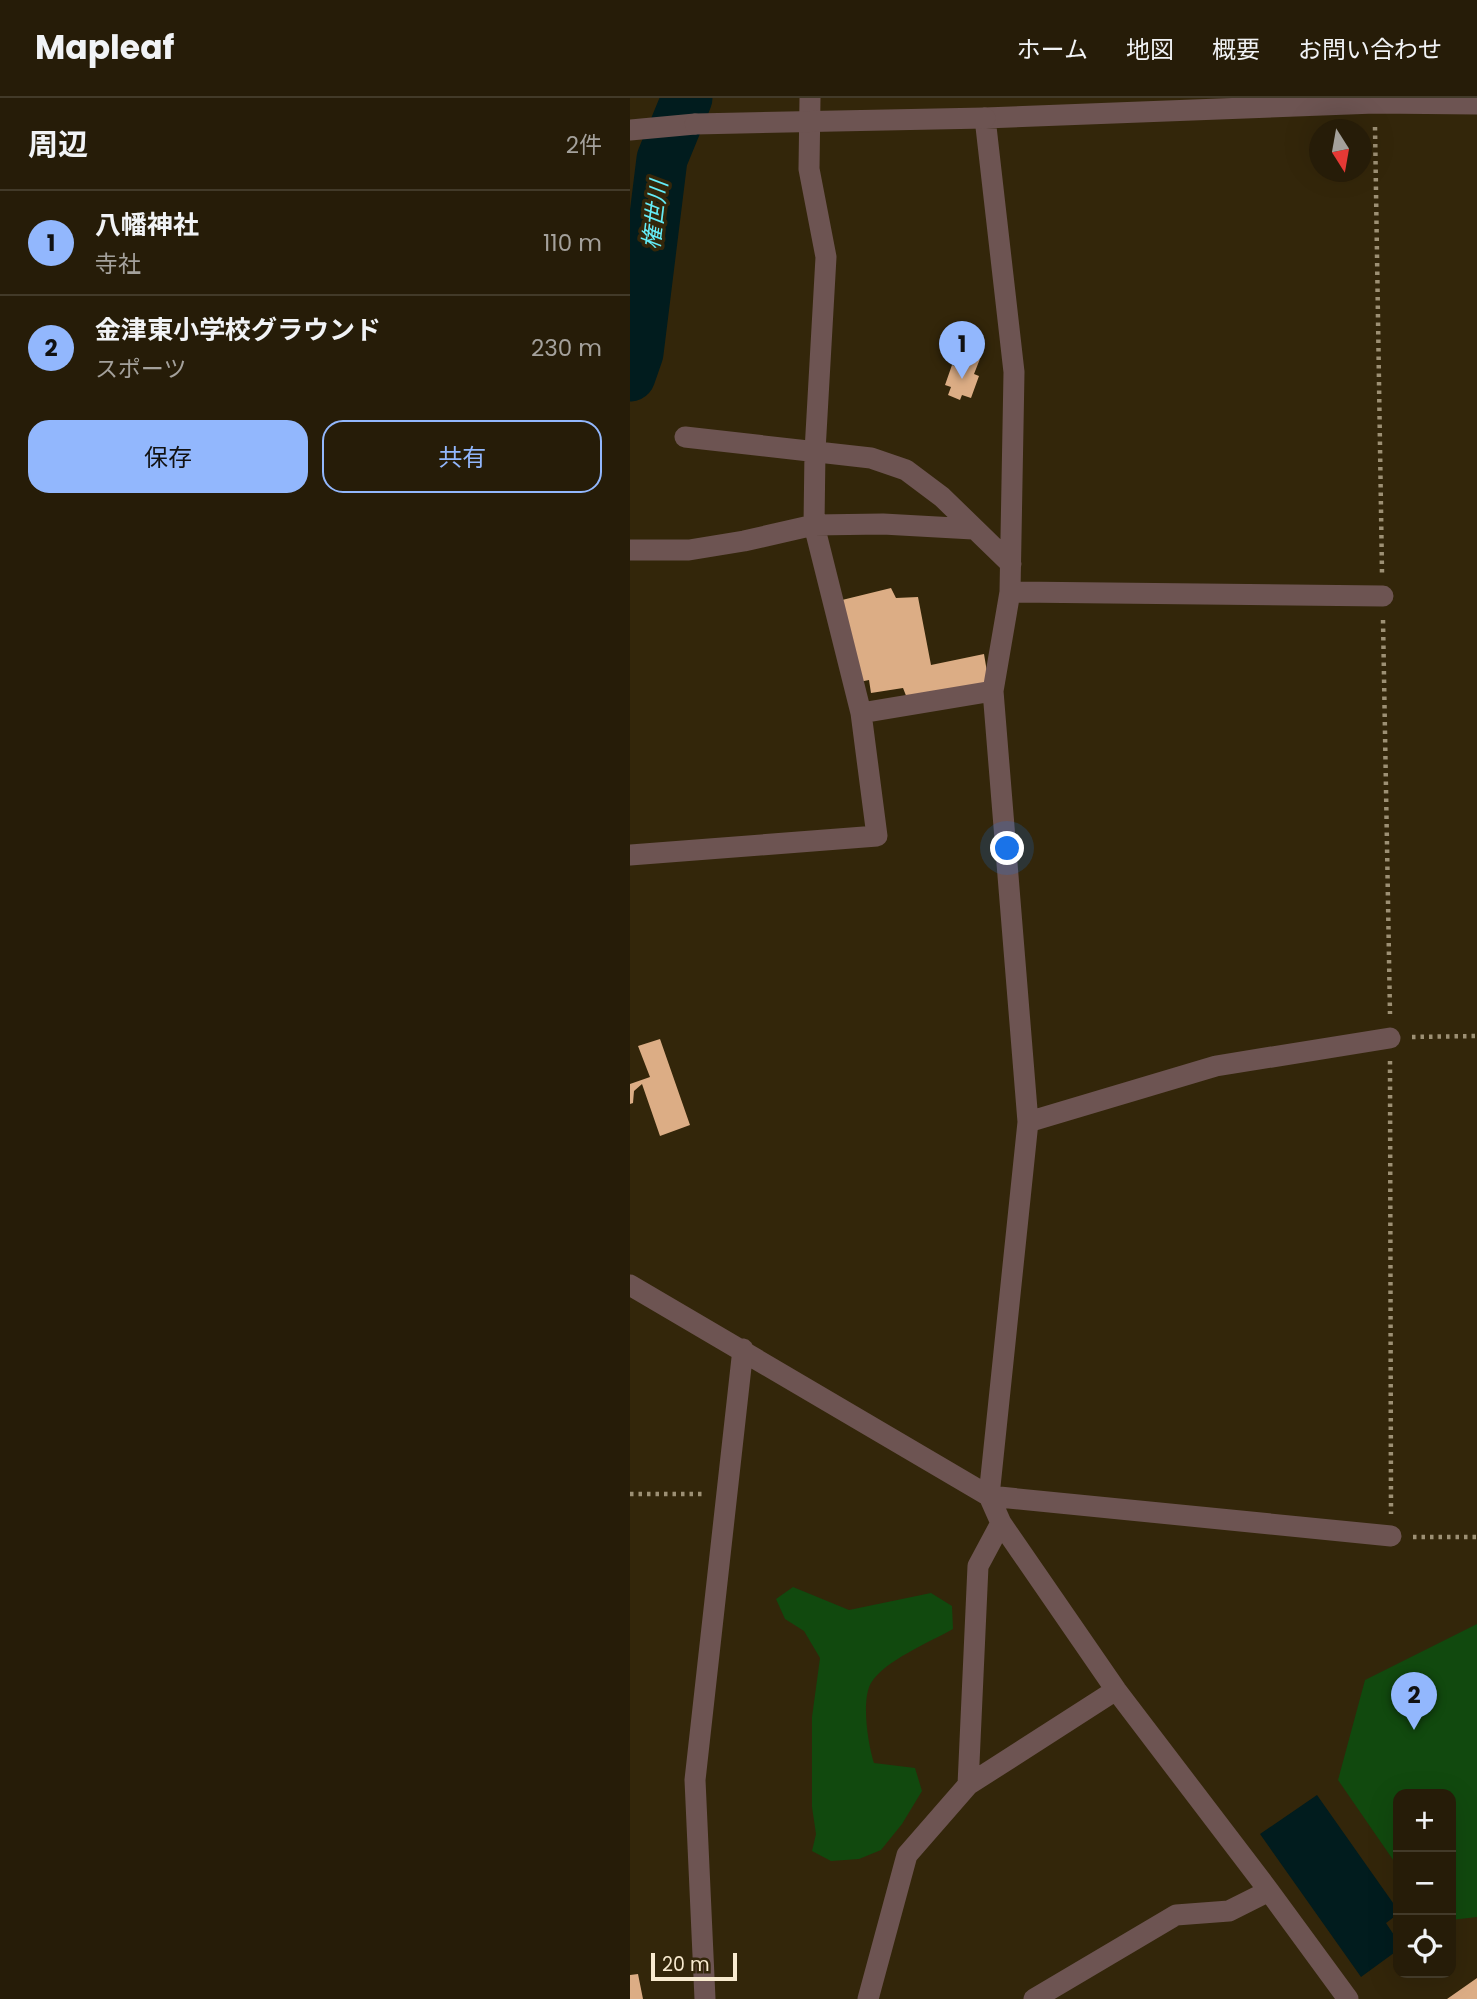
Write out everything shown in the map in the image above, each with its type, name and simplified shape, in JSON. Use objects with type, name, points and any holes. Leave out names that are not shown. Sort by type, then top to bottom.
[{"type":"street","points":[[630,855],[877,836],[861,713],[814,525],[826,257],[809,169],[810,98]]},
{"type":"street","points":[[630,130],[695,124],[985,118],[1375,103],[1477,104]]},
{"type":"street","points":[[985,118],[1014,372],[1010,592],[993,691],[1028,1122],[989,1496],[1001,1523],[1116,1690],[1348,1999]]},
{"type":"street","points":[[685,437],[871,458],[906,470],[942,497],[1011,564]]},
{"type":"street","points":[[630,550],[689,550],[814,525],[883,524],[973,529]]},
{"type":"street","points":[[1010,592],[1383,596]]},
{"type":"street","points":[[861,713],[993,691]]},
{"type":"street","points":[[1028,1122],[1216,1066],[1390,1038]]},
{"type":"street","points":[[630,1285],[989,1496],[1391,1536]]},
{"type":"street","points":[[705,1999],[695,1780],[743,1349]]},
{"type":"street","points":[[968,1785],[978,1566],[1001,1523]]},
{"type":"street","points":[[868,1999],[907,1855],[968,1785],[1116,1690]]},
{"type":"street","points":[[1034,1999],[1176,1915],[1229,1911],[1269,1891]]},
{"type":"path","points":[[1477,1035],[1390,1038],[1391,1536],[1477,1537]]},
{"type":"path","points":[[630,1494],[727,1494]]},
{"type":"green space","points":[[793,1587],[849,1610],[931,1593],[952,1606],[953,1629],[886,1667],[871,1683],[868,1691],[866,1723],[874,1763],[915,1768],[922,1791],[902,1824],[881,1850],[859,1859],[831,1861],[812,1851],[816,1834],[812,1807],[812,1717],[820,1658],[804,1631],[785,1619],[776,1599]]},
{"type":"green space","points":[[1477,1624],[1477,1917],[1456,1919],[1456,1789],[1393,1789],[1393,1860],[1338,1780],[1365,1680]]},
{"type":"water","points":[[1317,1795],[1393,1903],[1393,1918],[1386,1923],[1393,1934],[1393,1954],[1361,1977],[1260,1834]]},
{"type":"building","points":[[967,345],[983,351],[974,374],[979,376],[971,398],[962,395],[960,400],[948,395],[951,387],[945,385],[952,365],[959,368]]},
{"type":"building","points":[[891,588],[896,598],[918,597],[931,665],[984,654],[989,684],[907,698],[903,688],[871,693],[869,680],[859,682],[842,600]]},
{"type":"building","points":[[660,1039],[690,1125],[660,1136],[642,1084],[634,1091],[633,1103],[630,1104],[630,1084],[650,1077],[638,1046]]},
{"type":"building","points":[[638,1974],[643,1999],[630,1999],[630,1975]]},
{"type":"building","points":[[1477,1978],[1477,1999],[1447,1999]]},
{"type":"waterway","name":"権世川","points":[[630,376],[638,353],[662,159],[687,98]]},
{"type":"place","name":"八幡神社","points":[[962,379]]},
{"type":"place","name":"金津東小学校グラウンド","points":[[1414,1730]]}]
